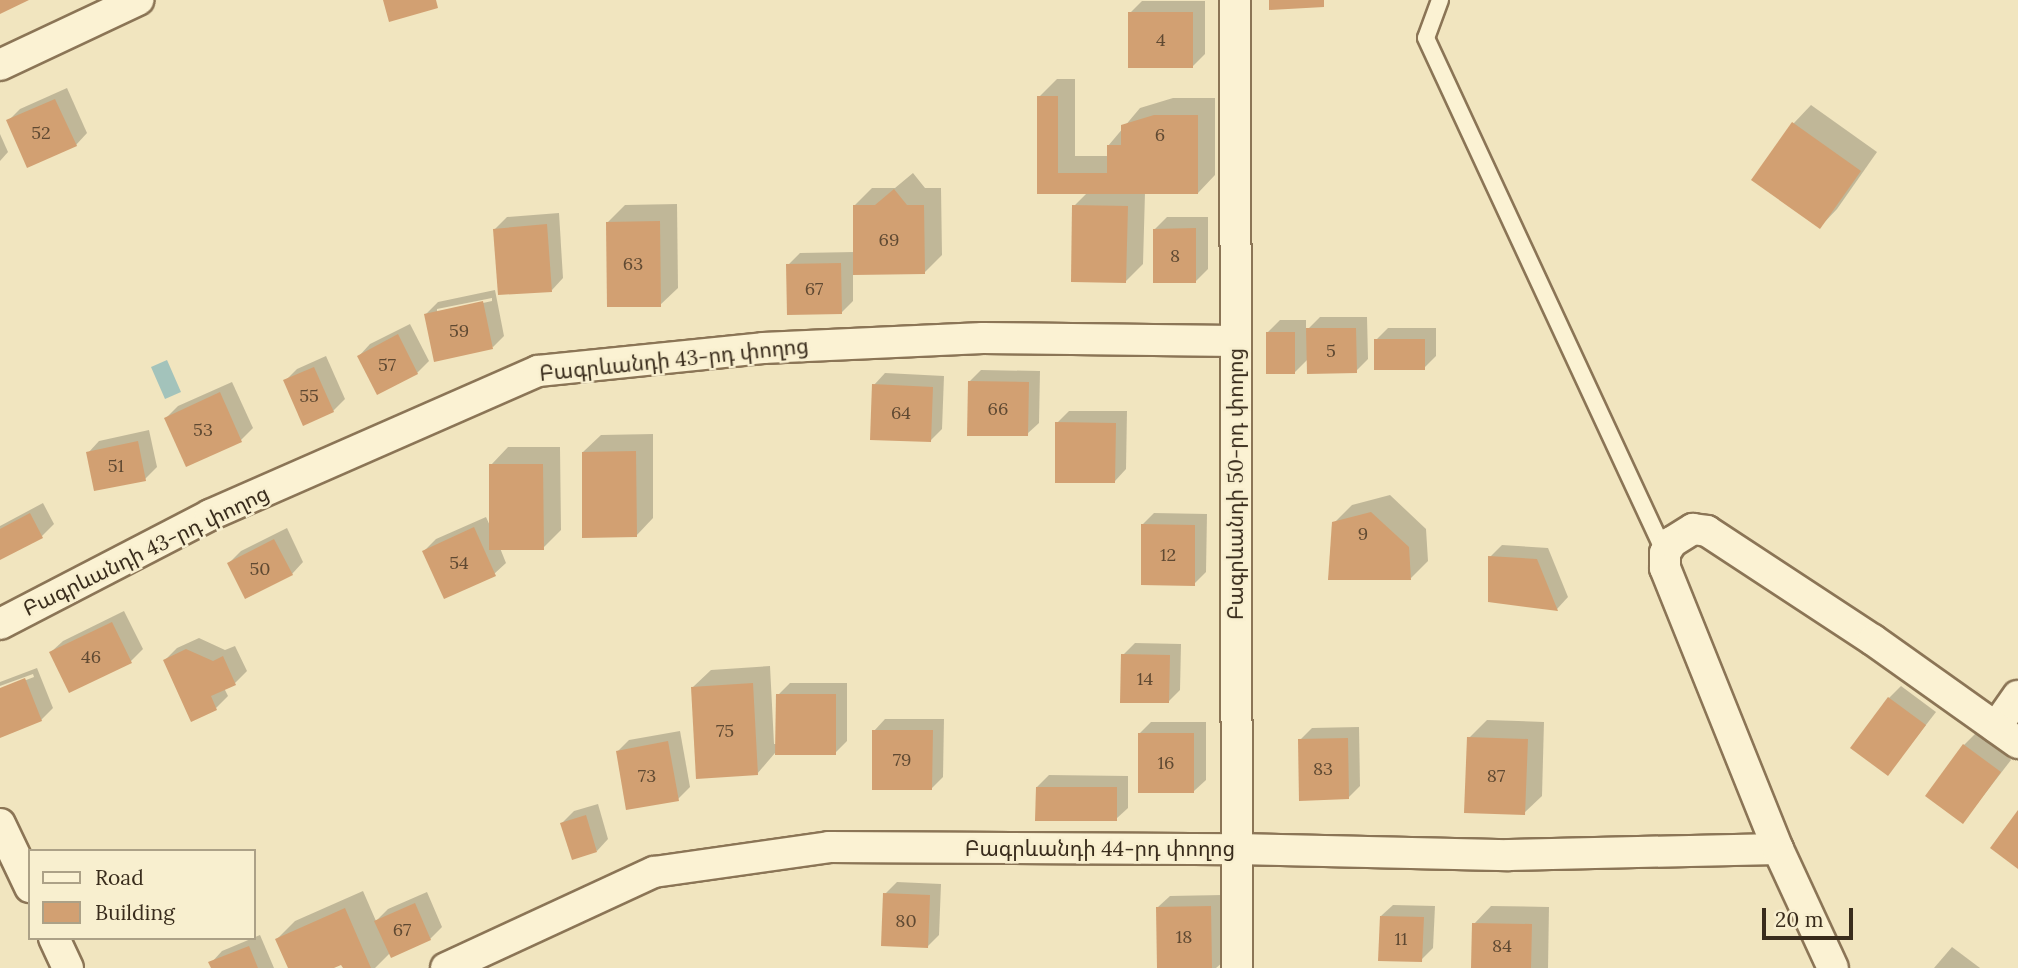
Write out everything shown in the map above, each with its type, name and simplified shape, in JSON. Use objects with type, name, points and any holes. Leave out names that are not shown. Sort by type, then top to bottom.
[{"type":"street","points":[[0,65],[138,0]]},
{"type":"street","name":"Բագրևանդի 50-րդ փողոց","points":[[1235,0],[1237,968]]},
{"type":"street","name":"Բագրևանդի 43-րդ փողոց","points":[[0,624],[211,515],[538,371],[791,346],[983,338],[1235,341]]},
{"type":"street","points":[[1833,968],[1778,849],[1665,568],[1665,553],[1683,533],[1693,529],[1707,531],[1873,640],[2007,735],[2018,696]]},
{"type":"street","points":[[0,824],[28,883]]},
{"type":"street","name":"Բագրևանդի 44-րդ փողոց","points":[[446,968],[654,872],[829,847],[1237,849],[1509,855],[1778,849]]},
{"type":"street","points":[[55,940],[68,968]]},
{"type":"lane","points":[[1440,0],[1426,38],[1665,553]]},
{"type":"water","points":[[167,360],[181,392],[165,399],[151,367]]},
{"type":"building","points":[[0,0],[29,0],[0,14]]},
{"type":"building","points":[[383,0],[436,0],[438,8],[389,22]]},
{"type":"building","points":[[1269,0],[1324,0],[1324,7],[1269,10]]},
{"type":"building","points":[[1128,12],[1193,12],[1193,68],[1128,68]]},
{"type":"building","points":[[1037,96],[1058,96],[1058,173],[1107,173],[1107,145],[1121,145],[1121,125],[1154,115],[1198,115],[1198,194],[1037,194]]},
{"type":"building","points":[[55,99],[77,146],[27,168],[6,120]]},
{"type":"building","points":[[1792,122],[1861,171],[1820,229],[1751,180]]},
{"type":"building","points":[[894,189],[907,205],[924,205],[925,274],[853,275],[853,205],[875,205]]},
{"type":"building","points":[[1072,205],[1128,206],[1126,283],[1071,282]]},
{"type":"building","points":[[660,221],[661,307],[607,307],[606,222]]},
{"type":"building","points":[[547,224],[552,292],[498,295],[493,229]]},
{"type":"building","points":[[1196,228],[1196,283],[1153,283],[1153,229]]},
{"type":"building","points":[[841,263],[842,314],[787,315],[786,264]]},
{"type":"building","points":[[483,301],[493,349],[434,362],[424,314]]},
{"type":"building","points":[[1306,328],[1356,328],[1357,373],[1307,374]]},
{"type":"building","points":[[1266,332],[1295,332],[1295,374],[1266,374]]},
{"type":"building","points":[[398,334],[418,374],[377,395],[357,356]]},
{"type":"building","points":[[1374,339],[1425,339],[1425,370],[1374,370]]},
{"type":"building","points":[[314,367],[334,412],[303,426],[283,380]]},
{"type":"building","points":[[968,381],[1029,382],[1028,436],[967,436]]},
{"type":"building","points":[[872,384],[933,387],[931,442],[870,440]]},
{"type":"building","points":[[220,392],[242,442],[186,467],[164,418]]},
{"type":"building","points":[[1055,422],[1116,423],[1115,483],[1055,483]]},
{"type":"building","points":[[138,441],[146,481],[94,491],[86,452]]},
{"type":"building","points":[[636,451],[637,537],[582,538],[582,452]]},
{"type":"building","points":[[489,464],[543,464],[544,550],[489,550]]},
{"type":"building","points":[[1371,512],[1409,547],[1411,580],[1328,580],[1332,522]]},
{"type":"building","points":[[30,513],[43,538],[0,560],[0,529]]},
{"type":"building","points":[[1141,524],[1195,525],[1195,586],[1141,585]]},
{"type":"building","points":[[474,527],[496,576],[444,599],[422,551]]},
{"type":"building","points":[[274,539],[293,575],[245,599],[227,563]]},
{"type":"building","points":[[1488,556],[1537,559],[1558,611],[1488,602]]},
{"type":"building","points":[[112,622],[132,663],[69,693],[49,652]]},
{"type":"building","points":[[186,649],[213,661],[223,656],[236,685],[211,696],[217,710],[191,722],[163,660]]},
{"type":"building","points":[[1121,654],[1170,655],[1169,703],[1120,703]]},
{"type":"building","points":[[25,678],[42,721],[0,738],[0,688]]},
{"type":"building","points":[[753,683],[758,775],[696,779],[691,687]]},
{"type":"building","points":[[776,694],[836,694],[836,755],[775,755]]},
{"type":"building","points":[[1888,697],[1926,725],[1888,776],[1850,748]]},
{"type":"building","points":[[872,730],[933,730],[932,790],[872,790]]},
{"type":"building","points":[[1138,733],[1194,733],[1194,793],[1138,793]]},
{"type":"building","points":[[1467,737],[1528,739],[1525,815],[1464,813]]},
{"type":"building","points":[[1348,738],[1349,799],[1299,801],[1298,739]]},
{"type":"building","points":[[668,741],[679,801],[626,810],[616,751]]},
{"type":"building","points":[[1963,744],[2001,772],[1963,824],[1925,796]]},
{"type":"building","points":[[1036,787],[1117,787],[1117,821],[1035,821]]},
{"type":"building","points":[[2018,810],[2018,869],[1990,848]]},
{"type":"building","points":[[586,815],[597,852],[572,860],[560,823]]},
{"type":"building","points":[[883,893],[930,895],[928,948],[881,946]]},
{"type":"building","points":[[415,903],[431,940],[391,958],[374,921]]},
{"type":"building","points":[[1211,906],[1212,968],[1157,968],[1156,907]]},
{"type":"building","points":[[345,908],[371,968],[343,968],[341,965],[334,968],[288,968],[275,939]]},
{"type":"building","points":[[1380,916],[1424,917],[1422,962],[1378,961]]},
{"type":"building","points":[[1472,923],[1532,924],[1531,968],[1471,968]]},
{"type":"building","points":[[249,946],[258,968],[211,968],[208,962]]}]
